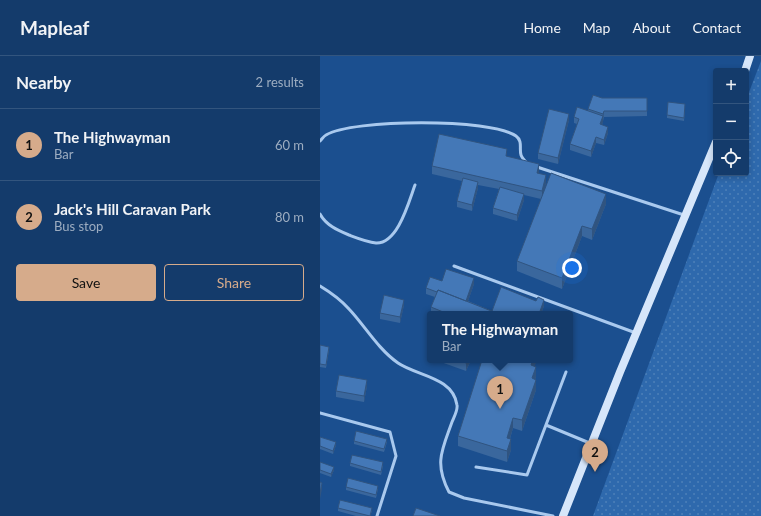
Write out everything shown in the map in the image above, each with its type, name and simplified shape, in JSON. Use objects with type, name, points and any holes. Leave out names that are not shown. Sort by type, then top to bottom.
[{"type":"main road","points":[[746,68],[750,56]]},
{"type":"main road","points":[[564,516],[636,333],[713,149]]},
{"type":"lane","points":[[320,141],[325,135],[332,132],[366,125],[416,122],[488,126],[516,136],[519,141],[521,156],[528,164],[686,215]]},
{"type":"lane","points":[[320,214],[324,220],[336,229],[360,239],[377,243],[387,240],[399,228],[415,185]]},
{"type":"lane","points":[[454,266],[636,333]]},
{"type":"lane","points":[[320,286],[348,308],[378,345],[398,363],[420,374],[439,381],[451,389],[458,407],[444,445],[439,465],[442,478],[449,492],[464,498],[553,516]]},
{"type":"lane","points":[[476,467],[527,475],[566,372]]},
{"type":"lane","points":[[320,413],[390,432],[396,456],[378,516]]},
{"type":"lane","points":[[546,425],[592,444]]},
{"type":"shaded area","points":[[761,61],[761,516],[593,516],[718,176],[749,176],[749,92]]},
{"type":"building","points":[[593,95],[602,98],[647,98],[647,111],[604,111],[603,114],[588,109]]},
{"type":"building","points":[[668,102],[685,104],[684,118],[667,115]]},
{"type":"building","points":[[577,107],[603,116],[600,124],[608,127],[604,140],[596,137],[591,151],[570,144],[579,119],[574,117]]},
{"type":"building","points":[[549,109],[569,114],[558,158],[538,153]]},
{"type":"building","points":[[439,134],[507,149],[506,156],[539,164],[537,173],[546,175],[542,191],[432,166]]},
{"type":"building","points":[[551,173],[606,194],[592,229],[582,226],[562,278],[517,261]]},
{"type":"building","points":[[463,178],[478,182],[472,205],[457,201]]},
{"type":"building","points":[[500,187],[524,194],[517,215],[493,208]]},
{"type":"building","points":[[446,269],[474,278],[466,301],[438,290],[437,292],[426,288],[430,277],[442,281]]},
{"type":"building","points":[[501,287],[536,301],[538,297],[544,300],[540,311],[492,311]]},
{"type":"building","points":[[438,290],[491,311],[441,311],[431,307]]},
{"type":"building","points":[[384,295],[404,300],[400,317],[380,313]]},
{"type":"building","points":[[320,345],[329,347],[326,365],[320,364]]},
{"type":"building","points":[[481,363],[532,363],[531,365],[536,367],[532,378],[536,380],[522,420],[513,418],[507,438],[511,439],[507,451],[458,436]]},
{"type":"building","points":[[339,375],[367,380],[364,396],[336,391]]},
{"type":"building","points":[[356,431],[387,439],[384,449],[354,441]]},
{"type":"building","points":[[320,437],[336,442],[333,451],[320,446]]},
{"type":"building","points":[[352,455],[383,462],[381,472],[350,463]]},
{"type":"building","points":[[320,462],[334,467],[331,474],[320,470]]},
{"type":"building","points":[[348,478],[378,486],[376,495],[346,487]]},
{"type":"building","points":[[320,482],[322,483],[320,493]]},
{"type":"building","points":[[340,500],[372,508],[370,516],[338,508]]},
{"type":"building","points":[[416,508],[440,516],[413,516]]},
{"type":"place","name":"The Highwayman","points":[[500,409]]},
{"type":"place","name":"Jack's Hill Caravan Park","points":[[595,472]]}]
